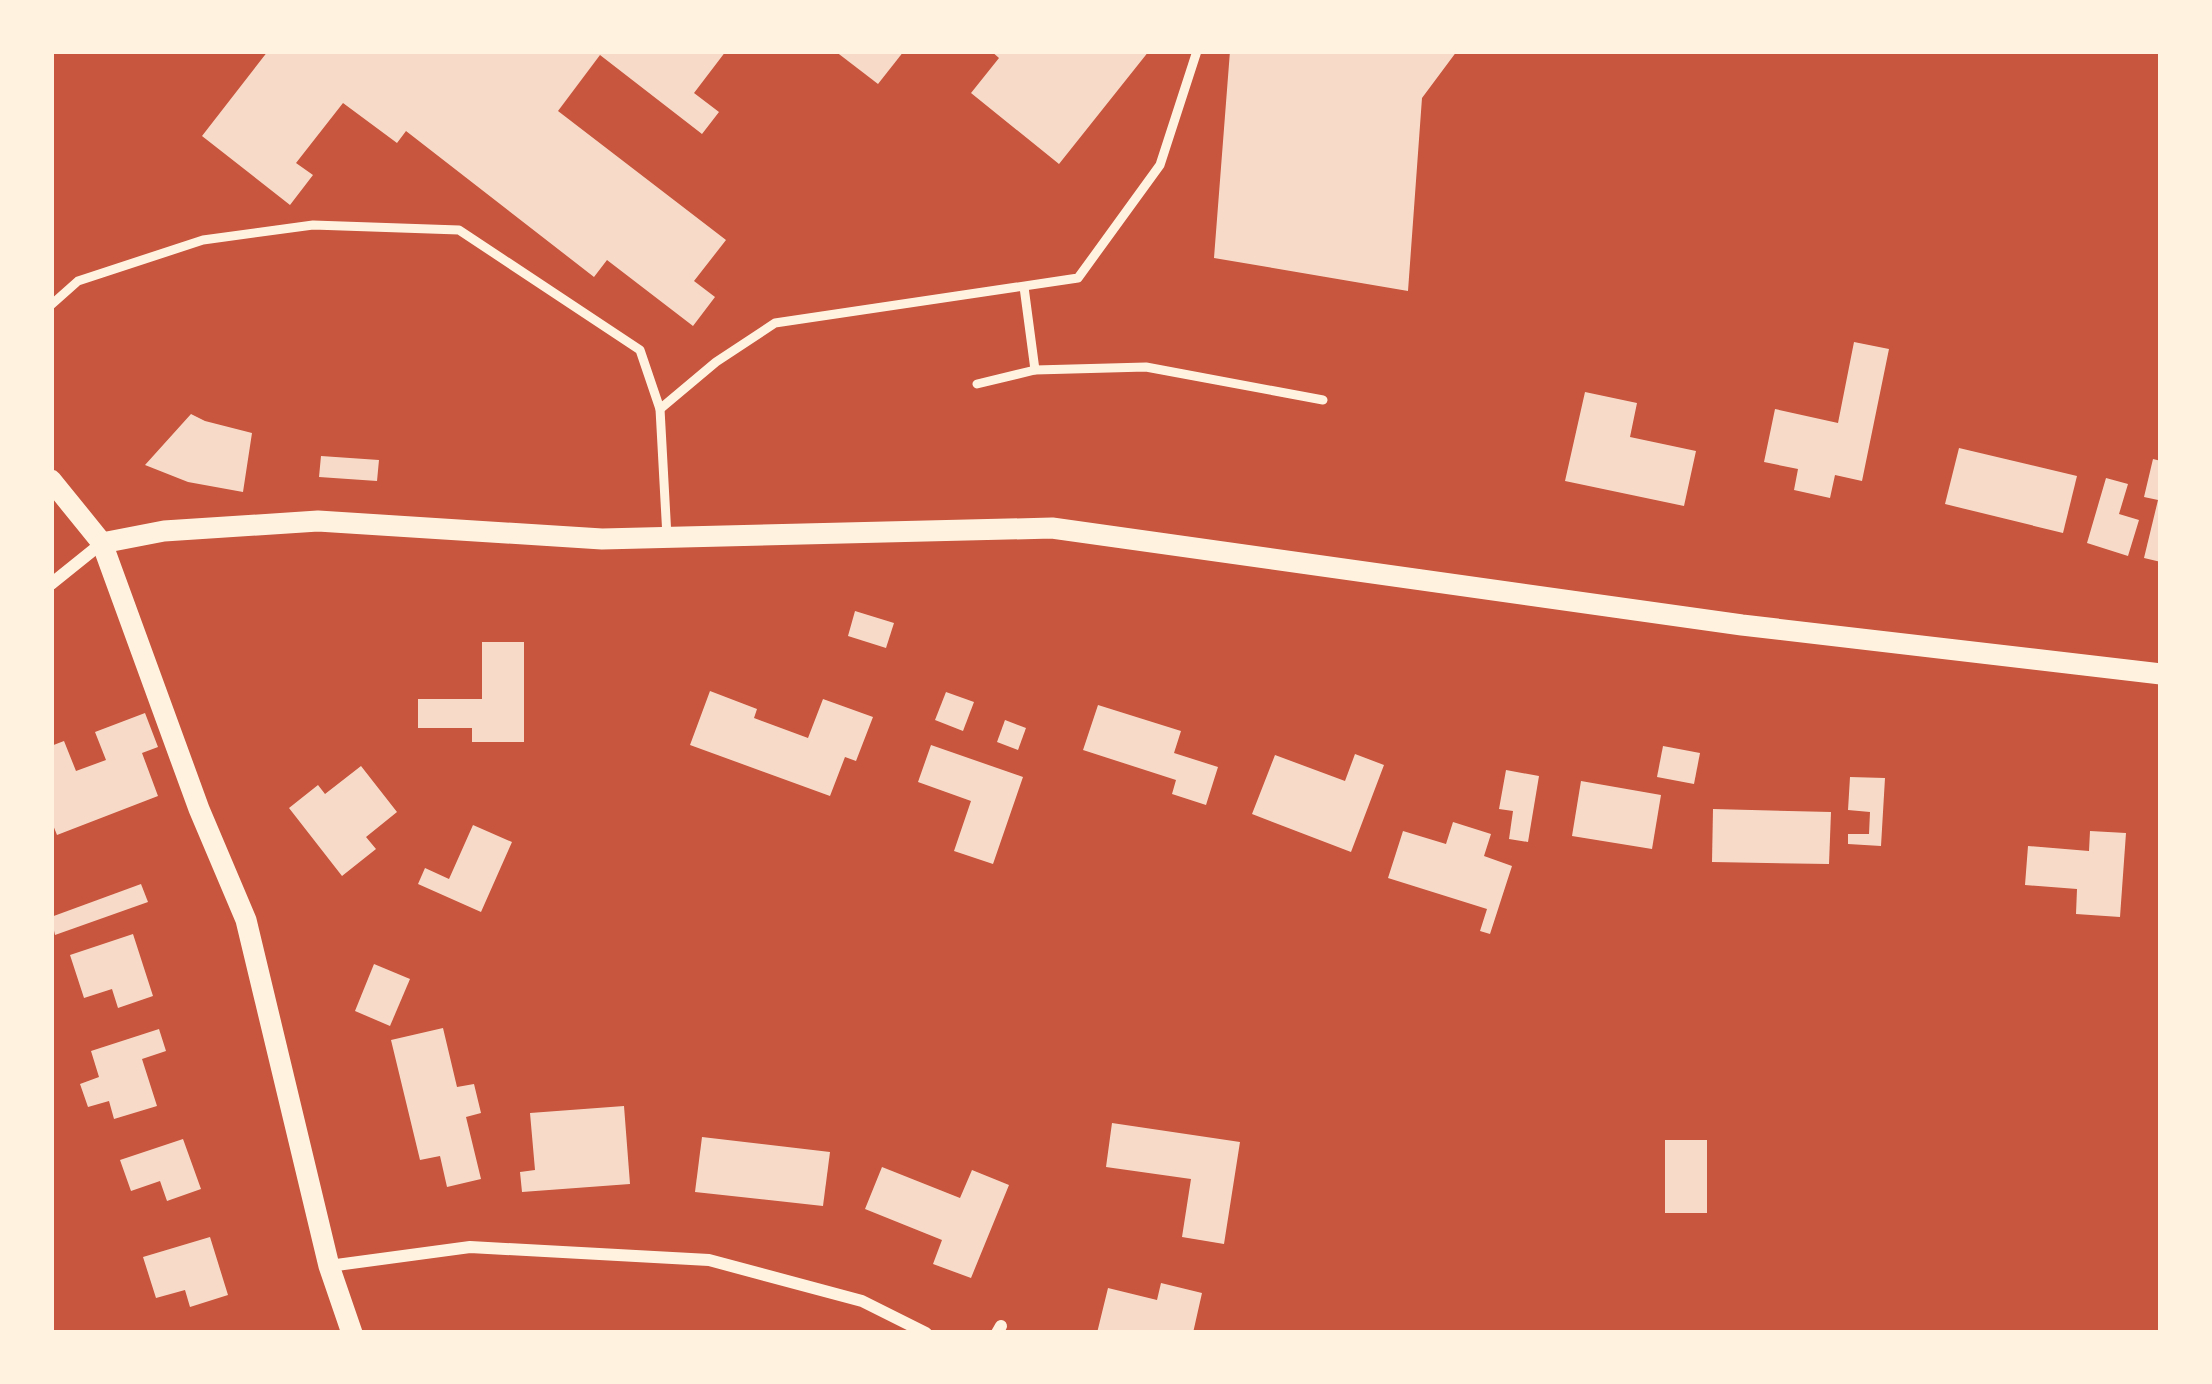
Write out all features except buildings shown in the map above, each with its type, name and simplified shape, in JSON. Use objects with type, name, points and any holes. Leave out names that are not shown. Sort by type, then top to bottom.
[{"type":"street","points":[[51,480],[102,543],[199,808],[246,920],[329,1266],[352,1333]]},
{"type":"street","points":[[51,584],[102,543],[164,531],[318,521],[602,539],[1052,528],[1742,626],[2161,674]]},
{"type":"street","points":[[329,1266],[470,1247],[709,1260],[862,1301],[926,1333]]},
{"type":"lane","points":[[660,409],[716,362],[775,322],[1078,278],[1160,165],[1197,51]]},
{"type":"lane","points":[[51,305],[78,281],[203,240],[313,226],[459,230],[640,350],[660,409],[667,536]]},
{"type":"lane","points":[[1024,286],[1035,370]]},
{"type":"lane","points":[[977,384],[1035,370],[1146,368],[1323,400]]}]
